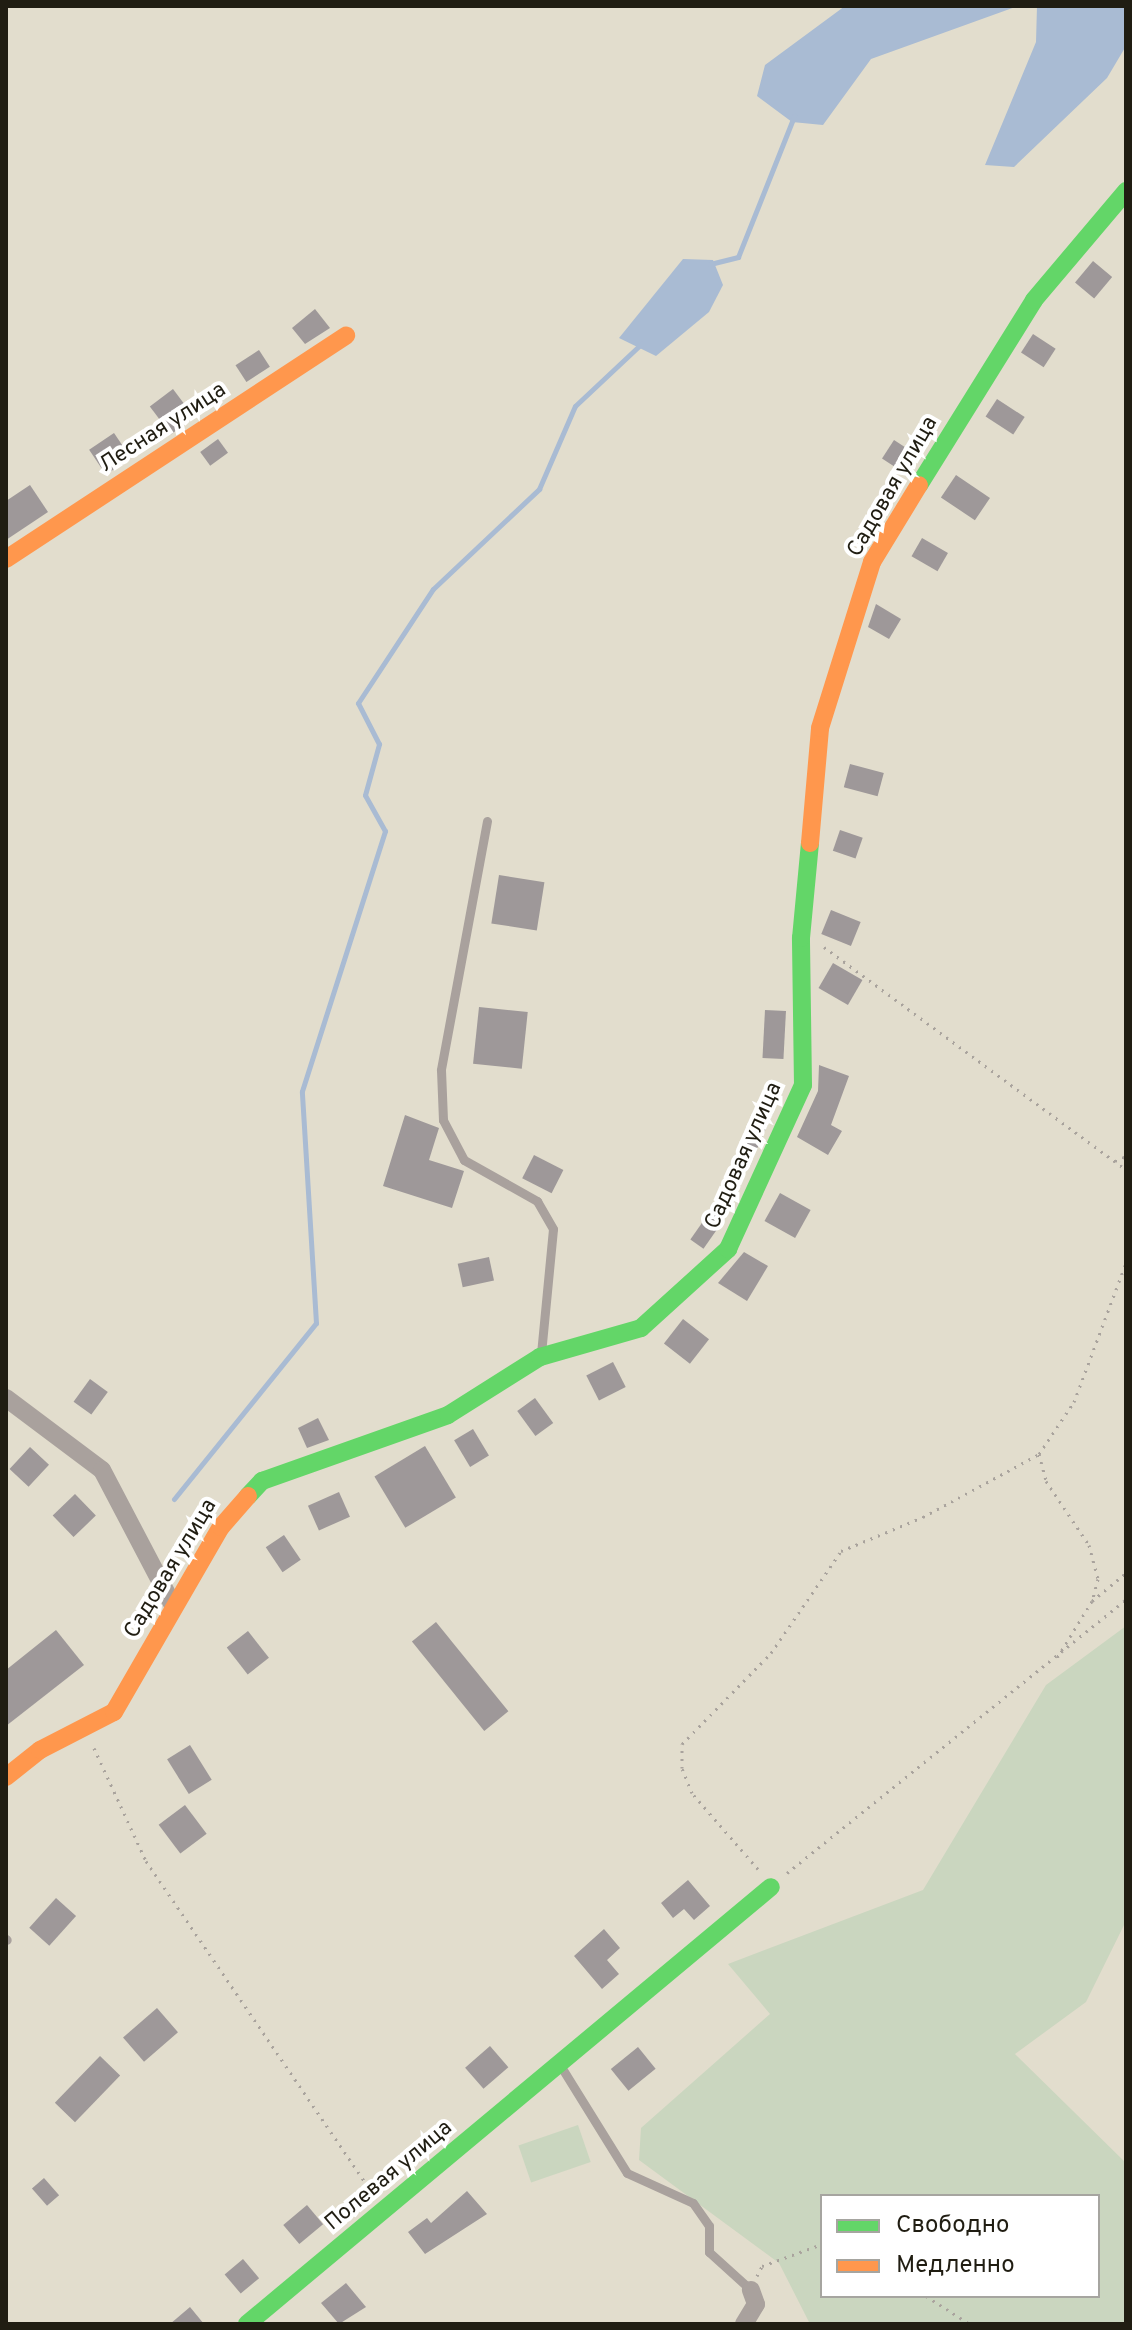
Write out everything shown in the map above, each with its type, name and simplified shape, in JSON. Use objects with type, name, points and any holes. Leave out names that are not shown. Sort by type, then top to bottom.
[{"type":"street","name":"Садовая улица","points":[[6,1777],[40,1750],[86,1730],[114,1712],[128,1692],[173,1605],[228,1517],[262,1481],[448,1415],[540,1357],[641,1328],[728,1249],[803,1085],[801,938],[820,728],[872,562],[1034,300],[1126,191]]},
{"type":"street","name":"Лесная улица","points":[[6,559],[346,336]]},
{"type":"street","points":[[6,1398],[102,1470],[173,1605]]},
{"type":"street","name":"Полевая улица","points":[[247,2324],[771,1887]]},
{"type":"street","points":[[744,2324],[756,2304],[751,2290]]},
{"type":"lane","points":[[487,821],[441,1070],[443,1120],[464,1160],[537,1201],[553,1229],[540,1357]]},
{"type":"lane","points":[[560,2065],[627,2173],[693,2203],[709,2226],[709,2252],[751,2290]]},
{"type":"path","points":[[801,938],[834,950],[1126,1170]]},
{"type":"path","points":[[1114,1161],[1126,1156]]},
{"type":"path","points":[[1126,1263],[1074,1402],[1039,1454],[923,1517],[841,1551],[771,1653],[682,1744],[682,1768],[692,1793],[771,1887],[927,1754],[1055,1661],[1126,1599]]},
{"type":"path","points":[[1039,1454],[1046,1481],[1096,1561],[1092,1601]]},
{"type":"path","points":[[1055,1661],[1092,1601],[1126,1573]]},
{"type":"path","points":[[86,1730],[146,1861],[385,2211]]},
{"type":"path","points":[[751,2290],[762,2266],[820,2245]]},
{"type":"path","points":[[929,2298],[970,2324]]},
{"type":"green space","points":[[1126,1626],[1126,1921],[1086,2002],[1015,2054],[1126,2163],[1126,2324],[810,2324],[779,2263],[639,2160],[641,2128],[770,2014],[728,1964],[923,1890],[1046,1685]]},
{"type":"green space","points":[[578,2125],[591,2162],[531,2182],[518,2146]]},
{"type":"water","points":[[845,6],[1018,6],[871,59],[823,125],[792,122],[757,96],[765,65]]},
{"type":"water","points":[[1037,6],[1126,6],[1126,46],[1107,78],[1014,167],[985,165],[1036,42]]},
{"type":"water","points":[[683,259],[713,260],[723,285],[709,312],[656,356],[619,338]]},
{"type":"building","points":[[1093,261],[1112,277],[1094,299],[1075,282]]},
{"type":"building","points":[[315,309],[330,328],[305,344],[292,328]]},
{"type":"building","points":[[1033,334],[1056,349],[1044,367],[1021,352]]},
{"type":"building","points":[[259,350],[270,367],[246,382],[236,365]]},
{"type":"building","points":[[173,389],[194,417],[171,434],[150,406]]},
{"type":"building","points":[[997,399],[1025,417],[1013,435],[986,417]]},
{"type":"building","points":[[114,433],[131,458],[106,475],[89,450]]},
{"type":"building","points":[[218,439],[228,453],[210,466],[200,452]]},
{"type":"building","points":[[894,440],[917,455],[905,473],[882,458]]},
{"type":"building","points":[[956,475],[990,498],[975,520],[941,497]]},
{"type":"building","points":[[30,485],[48,512],[6,540],[6,501]]},
{"type":"building","points":[[922,538],[948,553],[937,571],[912,556]]},
{"type":"building","points":[[876,604],[901,619],[889,639],[868,627]]},
{"type":"building","points":[[850,764],[884,773],[878,796],[844,787]]},
{"type":"building","points":[[840,830],[863,838],[856,859],[833,851]]},
{"type":"building","points":[[499,875],[544,882],[537,931],[491,923]]},
{"type":"building","points":[[831,910],[861,922],[851,946],[821,934]]},
{"type":"building","points":[[833,963],[862,980],[848,1005],[818,988]]},
{"type":"building","points":[[479,1007],[528,1012],[522,1069],[473,1064]]},
{"type":"building","points":[[765,1010],[786,1011],[783,1059],[762,1058]]},
{"type":"building","points":[[819,1065],[849,1076],[831,1125],[842,1131],[828,1155],[797,1137],[818,1091]]},
{"type":"building","points":[[766,1099],[777,1104],[757,1150],[746,1145]]},
{"type":"building","points":[[405,1115],[439,1128],[429,1160],[464,1171],[452,1208],[383,1186]]},
{"type":"building","points":[[534,1155],[563,1170],[552,1193],[522,1178]]},
{"type":"building","points":[[780,1193],[811,1210],[795,1238],[764,1221]]},
{"type":"building","points":[[711,1210],[724,1219],[703,1249],[690,1239]]},
{"type":"building","points":[[744,1252],[768,1266],[747,1301],[718,1283]]},
{"type":"building","points":[[489,1257],[494,1280],[463,1287],[458,1264]]},
{"type":"building","points":[[683,1319],[709,1339],[690,1364],[664,1343]]},
{"type":"building","points":[[613,1362],[626,1387],[599,1401],[586,1376]]},
{"type":"building","points":[[90,1379],[108,1392],[91,1415],[74,1402]]},
{"type":"building","points":[[535,1398],[553,1423],[535,1436],[517,1411]]},
{"type":"building","points":[[318,1418],[329,1440],[307,1448],[298,1428]]},
{"type":"building","points":[[473,1429],[489,1456],[470,1467],[454,1440]]},
{"type":"building","points":[[425,1446],[456,1497],[405,1528],[374,1476]]},
{"type":"building","points":[[30,1447],[49,1465],[29,1487],[10,1469]]},
{"type":"building","points":[[339,1492],[350,1517],[319,1530],[308,1506]]},
{"type":"building","points":[[75,1494],[96,1516],[74,1537],[53,1516]]},
{"type":"building","points":[[284,1535],[301,1560],[283,1572],[266,1547]]},
{"type":"building","points":[[436,1622],[508,1711],[484,1731],[412,1642]]},
{"type":"building","points":[[56,1630],[84,1665],[6,1726],[6,1670]]},
{"type":"building","points":[[248,1631],[269,1658],[248,1674],[227,1648]]},
{"type":"building","points":[[190,1745],[212,1780],[189,1794],[167,1759]]},
{"type":"building","points":[[185,1805],[207,1834],[180,1854],[159,1825]]},
{"type":"building","points":[[688,1880],[710,1906],[694,1920],[684,1909],[673,1918],[661,1903]]},
{"type":"building","points":[[56,1898],[76,1916],[49,1946],[29,1928]]},
{"type":"building","points":[[604,1929],[620,1948],[607,1960],[619,1974],[602,1989],[574,1956]]},
{"type":"building","points":[[157,2008],[178,2032],[144,2062],[123,2038]]},
{"type":"building","points":[[490,2046],[508,2067],[483,2089],[465,2068]]},
{"type":"building","points":[[638,2047],[656,2069],[628,2091],[611,2069]]},
{"type":"building","points":[[100,2056],[120,2075],[75,2122],[55,2103]]},
{"type":"building","points":[[44,2178],[59,2195],[47,2206],[32,2188]]},
{"type":"building","points":[[467,2191],[487,2214],[425,2254],[408,2232],[427,2218],[431,2223]]},
{"type":"building","points":[[307,2205],[323,2224],[299,2244],[283,2225]]},
{"type":"building","points":[[243,2259],[259,2278],[241,2294],[225,2274]]},
{"type":"building","points":[[346,2283],[366,2307],[339,2324],[321,2303]]},
{"type":"building","points":[[190,2307],[204,2324],[170,2324]]},
{"type":"waterway","points":[[710,264],[738,257],[794,116]]},
{"type":"waterway","points":[[174,1499],[316,1323],[302,1091],[385,831],[365,795],[379,744],[358,703],[433,589],[539,489],[575,406],[641,344]]},
{"type":"traffic: fast","points":[[919,485],[1034,300],[1126,191]]},
{"type":"traffic: fast","points":[[248,1496],[262,1481],[448,1415],[540,1357],[641,1328],[728,1249],[803,1085],[801,938],[810,843]]},
{"type":"traffic: fast","points":[[247,2324],[771,1887]]},
{"type":"traffic: slow","points":[[6,559],[346,336]]},
{"type":"traffic: slow","points":[[810,843],[820,728],[872,562],[919,485]]},
{"type":"traffic: slow","points":[[6,1777],[40,1750],[114,1712],[221,1527],[248,1496]]}]
